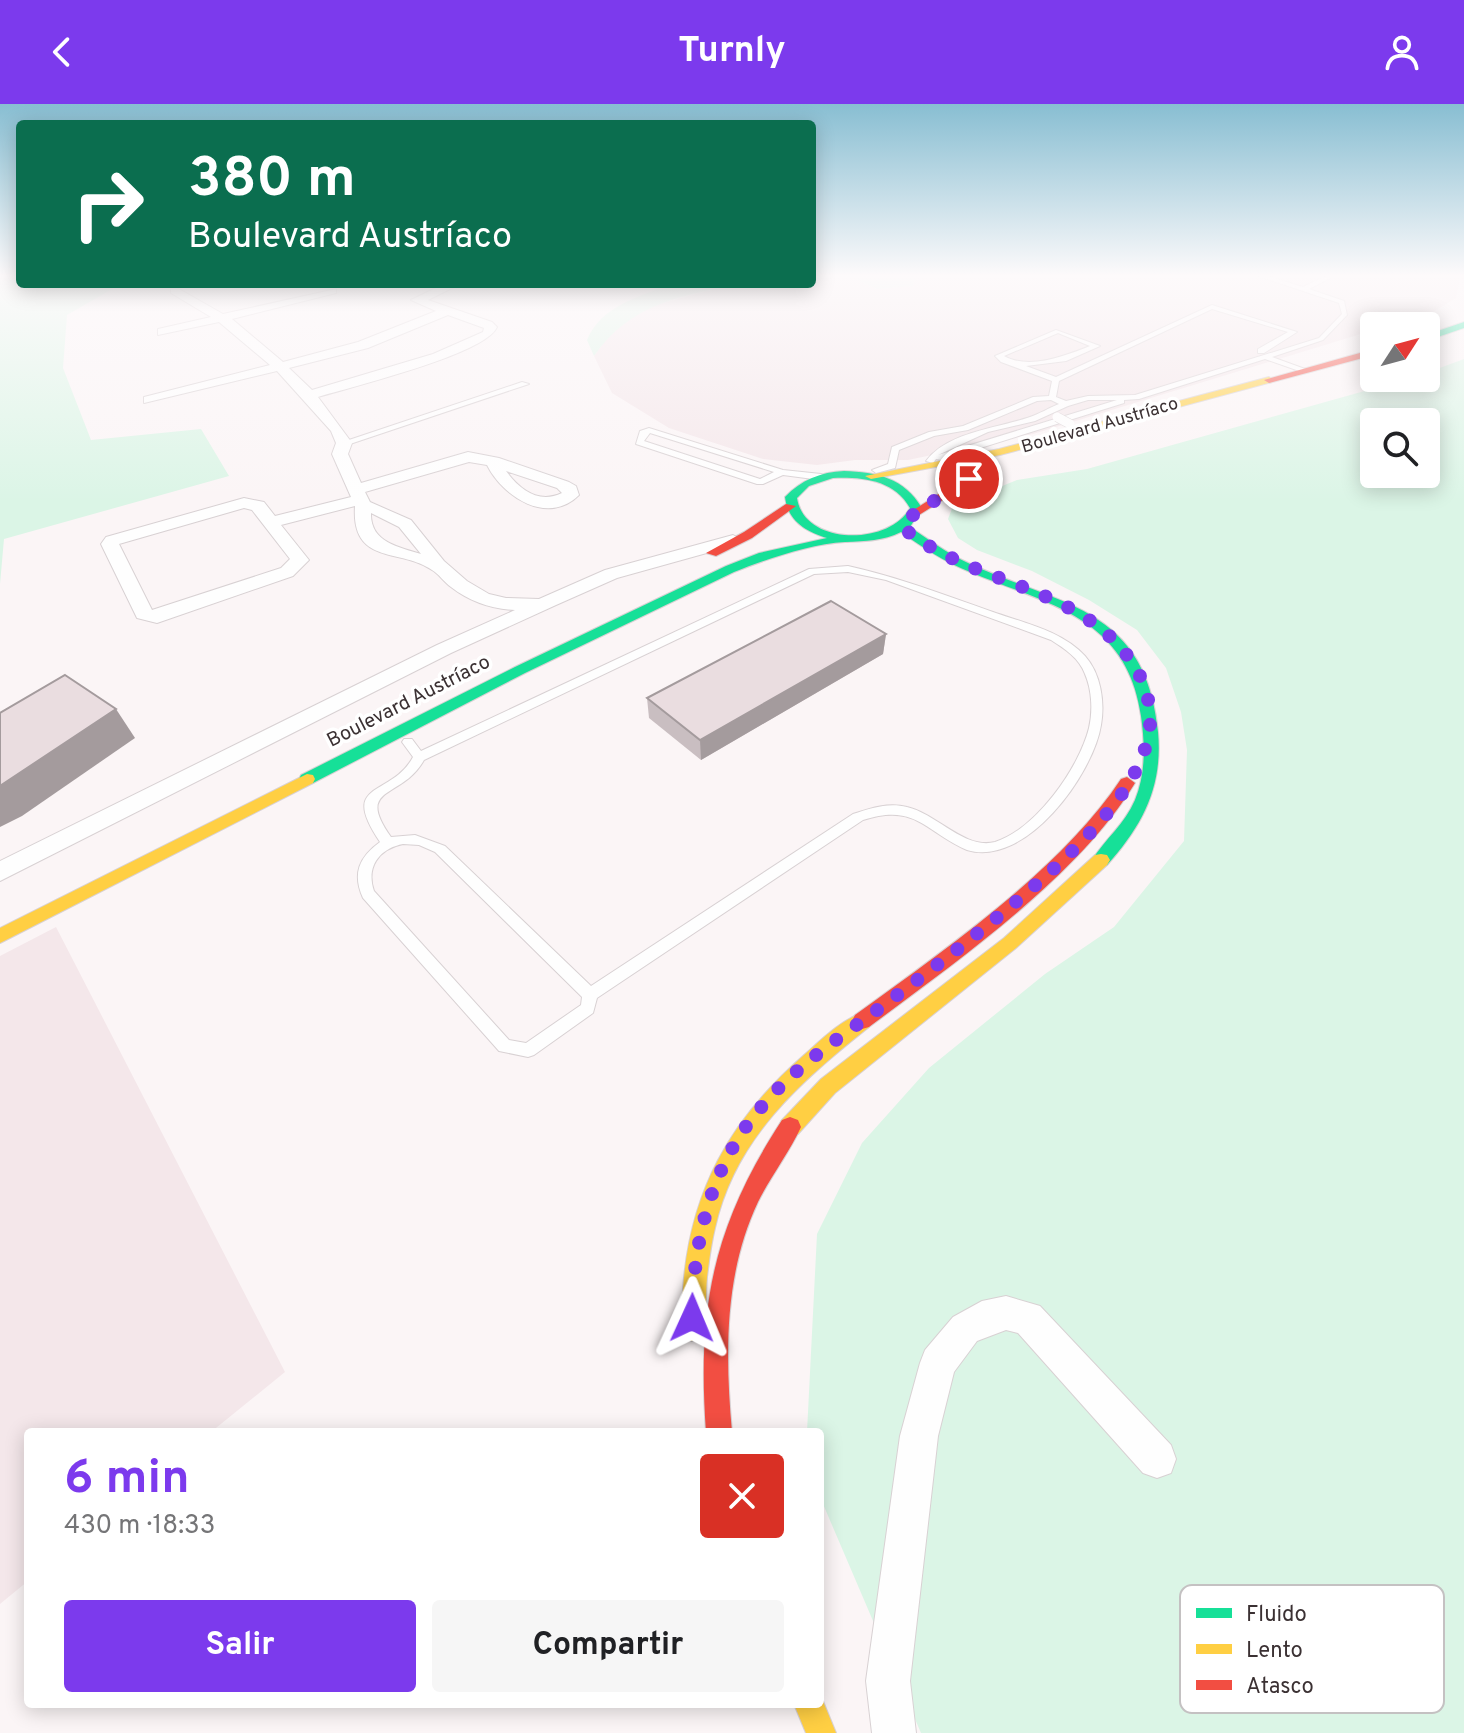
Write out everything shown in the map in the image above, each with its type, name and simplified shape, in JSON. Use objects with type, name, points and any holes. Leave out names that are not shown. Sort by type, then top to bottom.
[{"type":"main road","name":"Boulevard Austríaco","points":[[821,477],[927,470],[1000,454],[1227,387],[1360,356]]},
{"type":"main road","name":"Boulevard Austríaco","points":[[872,537],[908,520],[969,479],[996,469],[1360,366]]},
{"type":"main road","points":[[718,1428],[711,1375],[716,1292],[738,1217],[757,1175],[780,1138],[806,1105],[853,1064],[1022,934],[1116,843],[1137,813],[1152,770],[1154,753],[1149,709],[1140,676],[1111,637],[1067,606],[983,574],[931,547],[908,520],[915,503],[908,493],[888,481],[866,476]]},
{"type":"main road","points":[[821,477],[798,488],[791,497],[790,506],[796,517],[809,527],[850,537],[872,537],[951,567],[983,574]]},
{"type":"main road","points":[[649,584],[748,535],[790,506]]},
{"type":"main road","name":"Boulevard Austríaco","points":[[0,936],[520,670],[730,569],[763,556],[850,537]]},
{"type":"main road","points":[[691,1341],[693,1271],[704,1216],[721,1169],[761,1106],[825,1049],[1004,912],[1083,840],[1102,821],[1123,790],[1150,731]]},
{"type":"main road","points":[[697,1398],[703,1428]]},
{"type":"main road","points":[[811,1708],[821,1733]]},
{"type":"street","points":[[261,351],[339,433],[344,443],[340,454],[360,498],[362,525],[380,546],[439,565]]},
{"type":"street","points":[[149,400],[338,351]]},
{"type":"street","points":[[307,396],[450,351]]},
{"type":"street","points":[[271,522],[360,498],[468,457],[493,461]]},
{"type":"street","points":[[360,498],[399,519],[418,537],[439,565],[468,591],[504,605],[549,601]]},
{"type":"street","points":[[244,503],[258,506],[271,522],[300,560],[297,566],[152,618],[144,614],[110,544],[118,538],[244,503]]},
{"type":"street","points":[[0,872],[444,649],[549,601],[611,574],[748,535]]},
{"type":"street","points":[[444,649],[468,620],[468,591]]},
{"type":"street","points":[[894,1733],[888,1681],[919,1436],[938,1363],[965,1329],[982,1319],[1006,1313],[1028,1318],[1157,1459]]},
{"type":"lane","points":[[1010,351],[999,356],[1056,380],[1118,351]]},
{"type":"lane","points":[[1018,365],[1063,359],[1083,351]]},
{"type":"lane","points":[[1261,351],[1262,358]]},
{"type":"lane","points":[[866,476],[892,466],[930,461],[1284,351]]},
{"type":"lane","points":[[1262,358],[1302,371]]},
{"type":"lane","points":[[1202,377],[1212,381]]},
{"type":"lane","points":[[1052,398],[1056,380]]},
{"type":"lane","points":[[344,443],[525,384]]},
{"type":"lane","points":[[930,461],[936,453],[985,430],[1032,419],[1065,404],[1088,398],[1129,397]]},
{"type":"lane","points":[[892,466],[895,449],[932,434],[965,428],[1036,399],[1052,398],[1065,404]]},
{"type":"lane","points":[[1048,410],[1070,424],[1127,417]]},
{"type":"lane","points":[[782,472],[760,482],[639,442],[643,433],[649,430],[782,472],[821,477]]},
{"type":"lane","points":[[388,843],[370,821],[369,805],[382,790],[413,769],[419,757],[812,571],[848,569],[889,578],[1055,638],[1076,651],[1090,667],[1098,714],[1082,765],[1042,815],[1019,834],[994,847],[977,848],[919,814],[900,807],[878,809],[858,817],[590,995],[588,1008],[528,1050],[505,1046],[368,894],[361,877],[364,865],[371,854],[388,843],[406,837],[421,839],[440,849],[590,995]]},
{"type":"lane","points":[[408,742],[419,757]]},
{"type":"shaded area","points":[[598,351],[1305,351],[1033,434],[908,460],[855,460],[817,465],[763,459],[669,428],[612,393],[594,356]]},
{"type":"shaded area","points":[[56,927],[285,1372],[216,1428],[24,1428],[24,1584],[0,1604],[0,956]]},
{"type":"green space","points":[[0,351],[64,351],[63,368],[91,440],[201,429],[229,476],[4,539],[0,584]]},
{"type":"green space","points":[[1464,359],[1464,1733],[921,1733],[824,1506],[824,1428],[807,1428],[817,1234],[862,1143],[929,1068],[1045,974],[1114,927],[1184,841],[1187,750],[1181,712],[1166,668],[1137,630],[1089,600],[1032,571],[977,550],[958,538],[948,519],[953,506],[1017,480],[1087,469],[1361,392],[1440,392],[1440,368]]},
{"type":"building","points":[[831,601],[886,634],[700,740],[647,698]]},
{"type":"building","points":[[65,675],[116,709],[0,786],[0,713]]},
{"type":"traffic: fast","points":[[832,475],[869,476],[891,483],[910,497],[916,508],[906,524],[881,536],[849,539],[818,532],[805,525],[796,515],[791,497],[805,484],[832,475]]},
{"type":"traffic: fast","points":[[902,527],[953,560],[1074,610],[1096,623],[1131,660],[1146,703],[1151,768],[1143,801],[1135,816],[1101,860]]},
{"type":"traffic: fast","points":[[307,779],[520,670],[730,569],[763,556],[850,537]]},
{"type":"traffic: slow","points":[[871,476],[1000,452],[1269,380]]},
{"type":"traffic: slow","points":[[0,936],[307,779]]},
{"type":"traffic: slow","points":[[790,1127],[828,1086],[1010,943],[1101,860]]},
{"type":"traffic: slow","points":[[692,1329],[695,1275],[703,1229],[715,1188],[733,1151],[756,1117],[785,1085],[862,1021]]},
{"type":"traffic: slow","points":[[811,1708],[821,1733]]},
{"type":"traffic: jam","points":[[1269,380],[1360,356]]},
{"type":"traffic: jam","points":[[915,513],[969,479],[990,471]]},
{"type":"traffic: jam","points":[[712,553],[748,535],[790,506]]},
{"type":"traffic: jam","points":[[862,1021],[1003,912],[1051,869],[1092,829],[1127,783]]},
{"type":"traffic: jam","points":[[719,1428],[715,1349],[724,1272],[748,1199],[790,1127]]},
{"type":"route","points":[[692,1318],[693,1271],[704,1216],[721,1169],[761,1106],[825,1049],[953,954],[1047,875],[1102,821],[1123,790],[1145,747],[1150,731],[1144,687],[1135,666],[1111,637],[1067,606],[983,574],[931,547],[902,527],[915,513],[969,479]]}]
